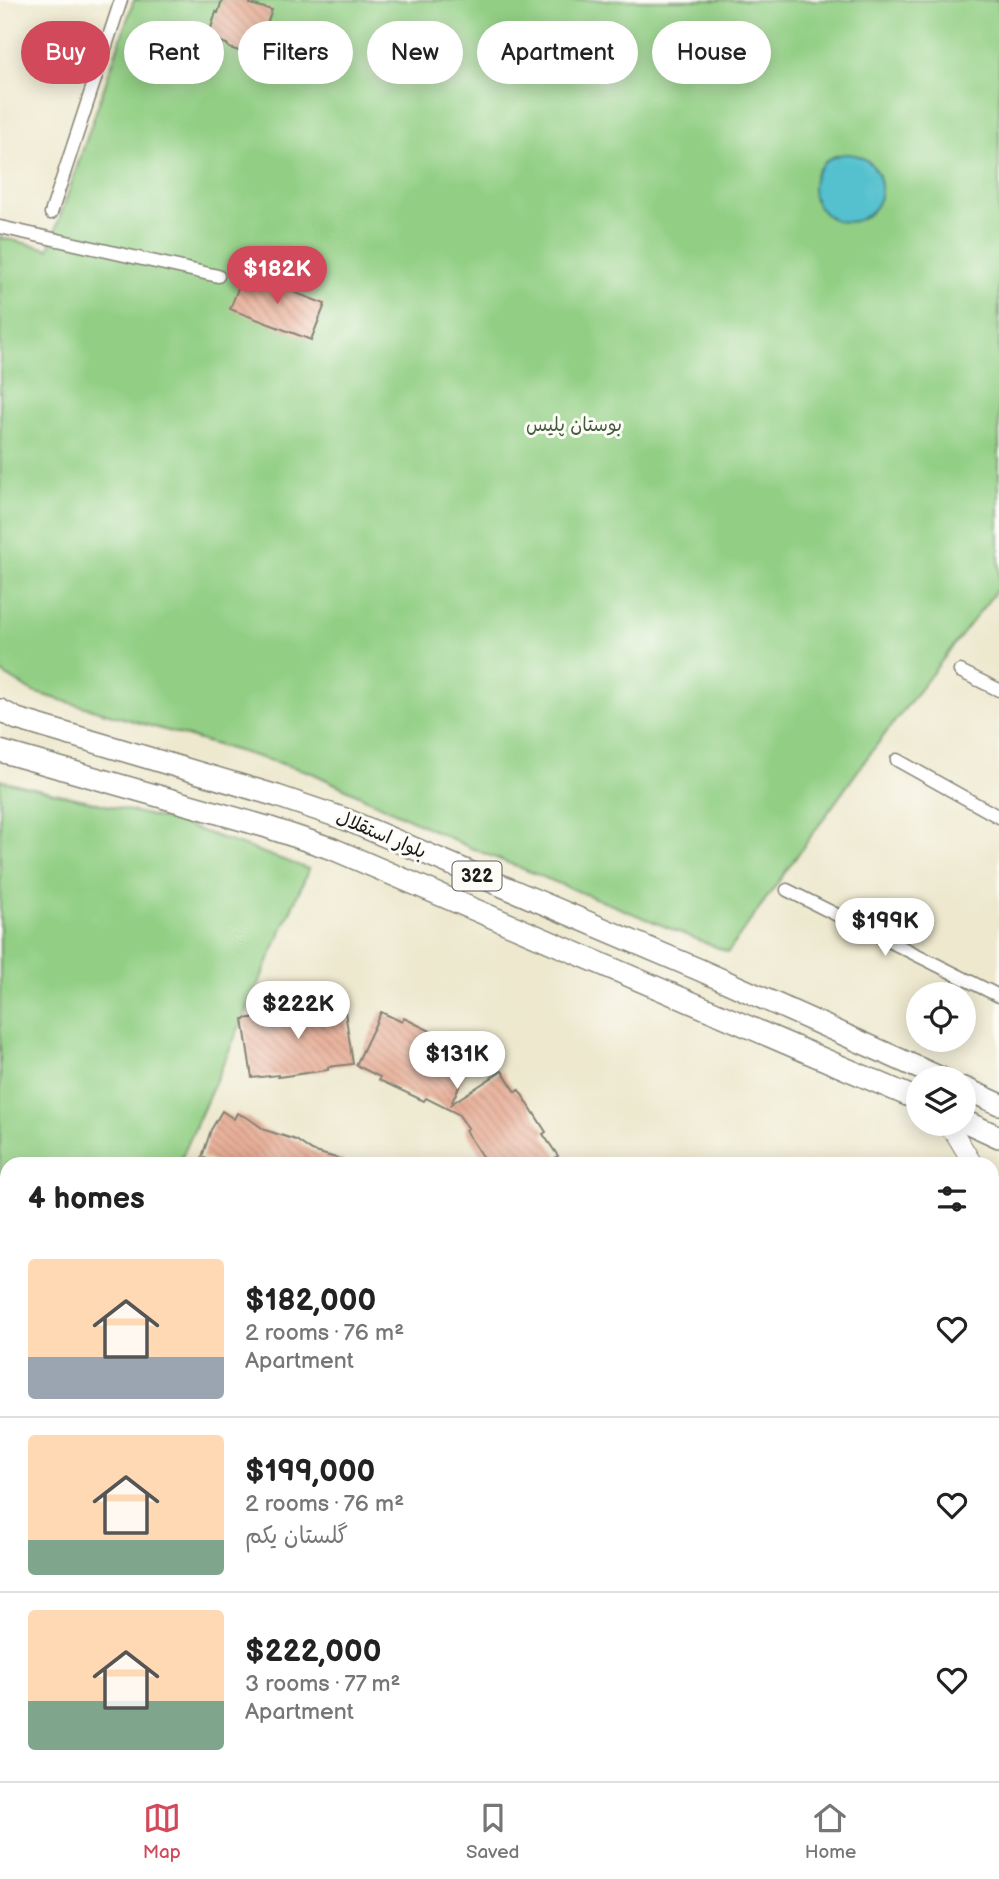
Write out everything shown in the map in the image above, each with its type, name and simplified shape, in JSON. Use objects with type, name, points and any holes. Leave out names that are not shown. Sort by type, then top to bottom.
[{"type":"main road","name":"بلوار استقلال","points":[[0,710],[16,719],[277,796],[345,819],[700,970],[915,1066]]},
{"type":"main road","name":"بلوار استقلال","points":[[0,751],[267,827],[333,849],[906,1094]]},
{"type":"main road","points":[[976,1093],[999,1104]]},
{"type":"main road","points":[[976,1126],[999,1137]]},
{"type":"main road","points":[[956,1136],[969,1157]]},
{"type":"street","points":[[51,213],[121,0]]},
{"type":"street","points":[[0,227],[218,276]]},
{"type":"street","points":[[960,671],[999,690]]},
{"type":"street","points":[[897,760],[999,817]]},
{"type":"street","points":[[787,890],[999,996]]},
{"type":"green space","name":"بوستان پلیس","points":[[134,0],[999,0],[999,587],[872,751],[728,952],[471,848],[310,772],[33,692],[0,672],[0,237],[49,249],[105,84],[110,84],[110,70],[124,29],[124,84],[224,84],[224,21],[127,21]]},
{"type":"green space","points":[[0,780],[173,821],[309,869],[182,1157],[0,1157]]},
{"type":"water","points":[[847,154],[860,157],[871,164],[878,175],[881,188],[878,201],[871,212],[860,219],[847,222],[834,219],[823,212],[816,201],[813,188],[816,175],[823,164],[834,157]]},
{"type":"building","points":[[222,0],[252,0],[250,4],[272,10],[268,21],[238,21],[238,51],[224,43],[224,21],[213,21],[216,12],[218,13]]},
{"type":"building","points":[[244,273],[325,304],[311,340],[230,309]]},
{"type":"building","points":[[315,1005],[315,1009],[344,1005],[353,1064],[278,1077],[252,1078],[243,1019]]},
{"type":"building","points":[[381,1012],[402,1022],[404,1018],[474,1055],[451,1104],[502,1071],[516,1092],[519,1090],[558,1156],[482,1157],[458,1114],[379,1080],[380,1077],[356,1065]]},
{"type":"building","points":[[222,1111],[234,1119],[237,1113],[265,1130],[296,1140],[312,1151],[333,1157],[202,1157],[211,1130]]}]
